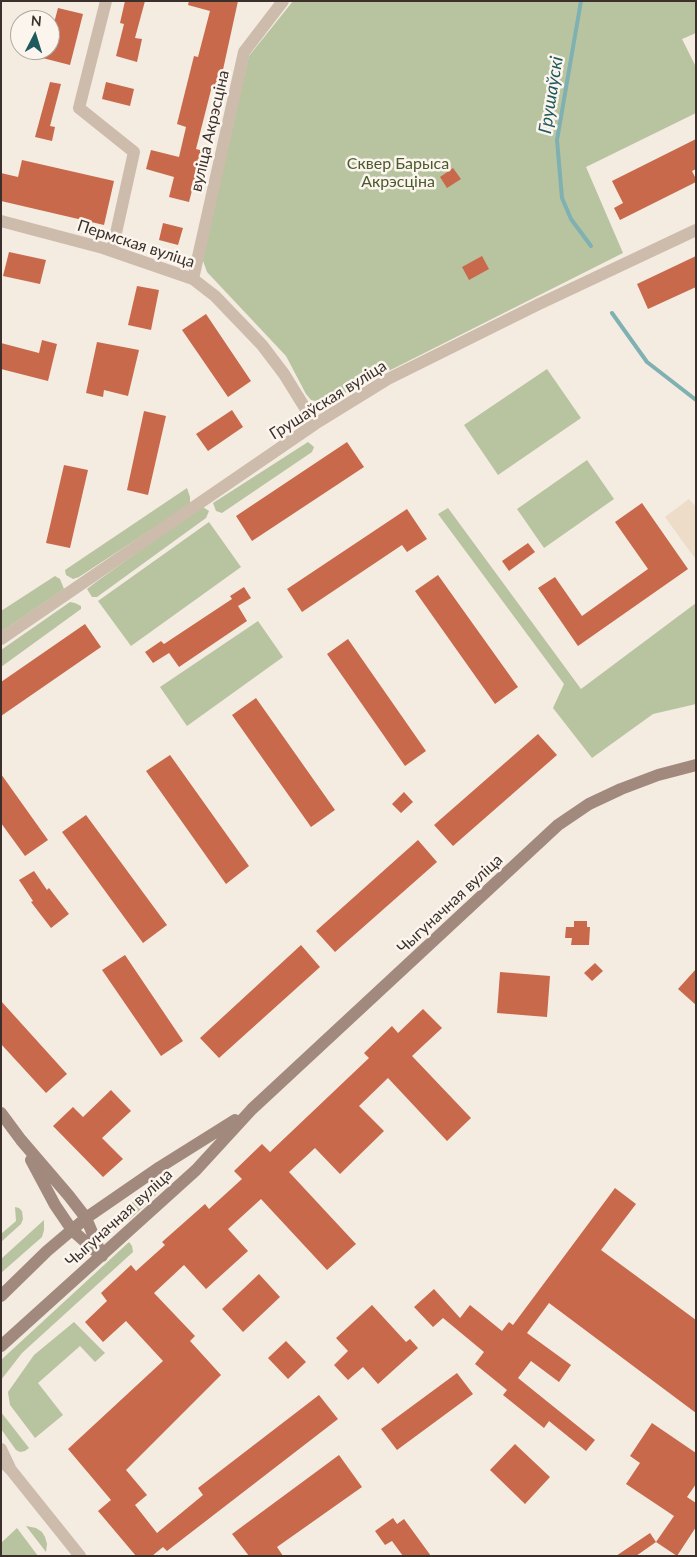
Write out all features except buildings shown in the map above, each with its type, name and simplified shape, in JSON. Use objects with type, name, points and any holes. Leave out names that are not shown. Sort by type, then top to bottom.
[{"type":"main road","name":"Чыгуначная вуліца","points":[[1,1346],[196,1170],[252,1109],[558,825],[589,804],[621,789],[658,774],[696,765]]},
{"type":"main road","name":"Чыгуначная вуліца","points":[[1,1296],[47,1251],[86,1218],[160,1167],[252,1109]]},
{"type":"main road","points":[[1,1113],[86,1218],[102,1256]]},
{"type":"main road","points":[[21,1140],[55,1205],[72,1230],[102,1256]]},
{"type":"street","points":[[106,1],[80,108],[134,152],[112,251]]},
{"type":"street","name":"вуліца Акрэсціна","points":[[193,279],[244,52],[283,1]]},
{"type":"street","name":"Пермская вуліца","points":[[1,221],[112,251],[193,279],[215,296],[262,345],[284,374],[315,424]]},
{"type":"street","name":"Грушаўская вуліца","points":[[1,639],[315,424],[388,380],[453,346],[696,230]]},
{"type":"street","points":[[1,1449],[11,1470]]},
{"type":"street","points":[[1,1460],[80,1556]]},
{"type":"green space","name":"Сквер Барыса Акрэсціна","points":[[293,1],[696,1],[696,33],[682,39],[696,67],[696,113],[586,167],[623,253],[331,400],[320,402],[311,400],[286,356],[207,272],[202,258],[249,56]]},
{"type":"green space","points":[[547,369],[581,418],[498,475],[464,425]]},
{"type":"green space","points":[[308,442],[314,447],[312,452],[222,513],[216,511],[213,503]]},
{"type":"green space","points":[[587,460],[614,499],[544,548],[517,509]]},
{"type":"green space","points":[[187,488],[190,504],[79,577],[73,579],[66,575],[65,570]]},
{"type":"green space","points":[[203,507],[209,511],[206,518],[97,597],[92,597],[87,589]]},
{"type":"green space","points":[[448,508],[581,689],[696,603],[696,704],[653,714],[592,758],[553,708],[564,684],[438,514]]},
{"type":"green space","points":[[209,522],[241,567],[131,646],[98,601]]},
{"type":"green space","points":[[55,576],[60,579],[64,589],[1,632],[1,611]]},
{"type":"green space","points":[[70,602],[81,606],[81,609],[1,667],[1,650]]},
{"type":"green space","points":[[258,621],[283,657],[187,726],[160,687]]},
{"type":"green space","points":[[172,1174],[175,1177],[129,1220],[121,1210]]},
{"type":"green space","points":[[15,1207],[22,1211],[23,1219],[21,1224],[1,1242],[1,1234],[16,1221]]},
{"type":"green space","points":[[44,1220],[42,1237],[1,1273],[1,1259]]},
{"type":"green space","points":[[129,1242],[133,1252],[22,1353],[1,1380],[1,1360]]},
{"type":"green space","points":[[74,1322],[105,1353],[95,1362],[80,1346],[38,1383],[63,1415],[35,1438],[10,1405],[8,1392],[34,1355]]},
{"type":"green space","points":[[1,1412],[29,1448],[25,1451],[20,1452],[16,1450],[1,1429]]},
{"type":"green space","points":[[26,1526],[36,1528],[42,1532],[47,1544],[46,1552]]},
{"type":"green space","points":[[17,1528],[38,1556],[1,1556],[1,1543]]},
{"type":"shaded area","points":[[689,499],[696,507],[696,556],[694,557],[665,517]]},
{"type":"waterway","name":"Грушаўскі","points":[[581,1],[557,140],[562,198],[571,219],[591,246]]},
{"type":"waterway","name":"Грушаўскі","points":[[612,313],[647,362],[696,400]]}]
